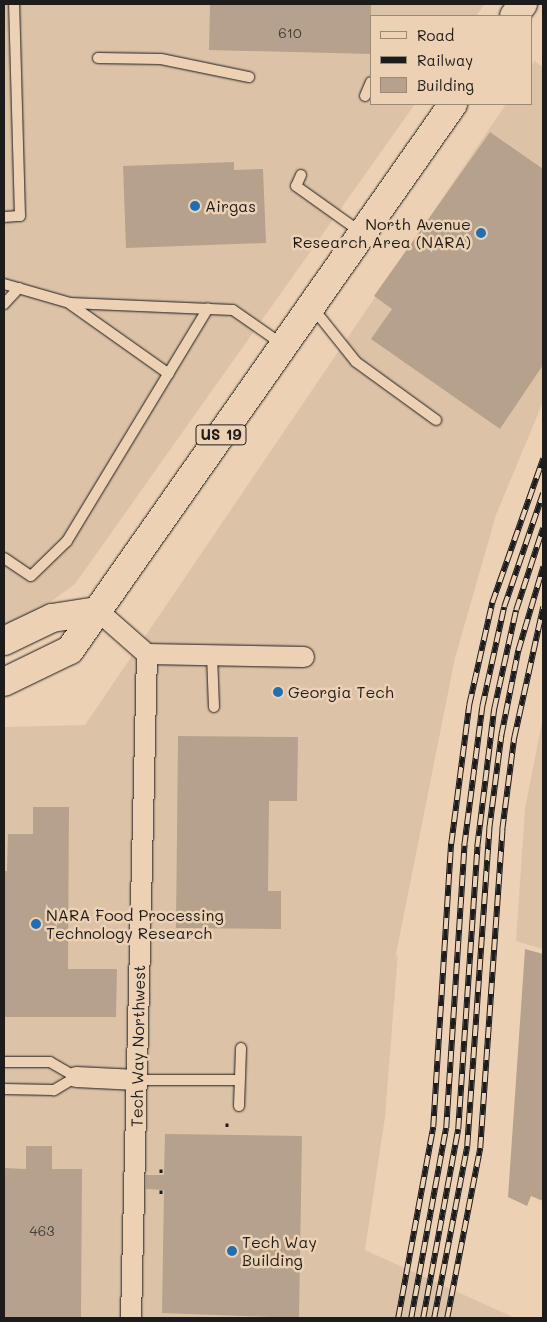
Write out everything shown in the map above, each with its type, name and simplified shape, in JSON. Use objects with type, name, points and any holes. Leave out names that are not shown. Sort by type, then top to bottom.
[{"type":"highway","points":[[515,15],[523,4]]},
{"type":"highway","name":"US 19","points":[[98,611],[452,105]]},
{"type":"highway","points":[[4,641],[52,618],[98,611]]},
{"type":"highway","points":[[4,682],[70,650],[98,611]]},
{"type":"street","points":[[98,611],[147,654],[304,656]]},
{"type":"street","name":"Tech Way Northwest","points":[[132,1318],[147,654]]},
{"type":"street","points":[[76,1077],[137,1080]]},
{"type":"lane","points":[[4,217],[20,216],[14,4]]},
{"type":"lane","points":[[98,58],[161,59],[249,77]]},
{"type":"lane","points":[[365,96],[370,84]]},
{"type":"lane","points":[[301,175],[296,186],[362,234]]},
{"type":"lane","points":[[4,284],[70,303],[233,310],[284,346]]},
{"type":"lane","points":[[4,304],[19,288]]},
{"type":"lane","points":[[70,303],[169,374]]},
{"type":"lane","points":[[312,306],[356,362],[436,420]]},
{"type":"lane","points":[[4,558],[30,576],[67,541],[208,308]]},
{"type":"lane","points":[[212,655],[214,707]]},
{"type":"lane","points":[[239,1106],[238,1080],[241,1048]]},
{"type":"lane","points":[[4,1062],[50,1062],[76,1077],[54,1090],[4,1089]]},
{"type":"lane","points":[[137,1080],[238,1080]]},
{"type":"path","points":[[227,1123],[227,1130]]},
{"type":"path","points":[[161,1169],[161,1175]]},
{"type":"shaded area","points":[[4,4],[485,4],[477,15],[370,15],[370,105],[414,105],[75,584],[30,617],[4,628]]},
{"type":"shaded area","name":"Georgia Tech","points":[[534,61],[543,67],[543,402],[496,515],[455,658],[395,959],[398,953],[385,1117],[365,1250],[515,1318],[4,1318],[4,727],[85,725],[505,105],[532,105],[532,65]]},
{"type":"shaded area","points":[[543,717],[543,949],[516,941],[525,808]]},
{"type":"building","points":[[210,4],[371,4],[370,54],[209,50]]},
{"type":"building","name":"North Avenue Research Area (NARA)","points":[[490,132],[543,169],[543,365],[500,429],[371,339],[392,309],[374,296]]},
{"type":"building","name":"Airgas","points":[[234,162],[234,170],[263,169],[266,243],[126,248],[123,166]]},
{"type":"building","points":[[178,736],[298,737],[297,801],[269,801],[268,891],[281,891],[281,929],[176,928]]},
{"type":"building","name":"NARA Food Processing Technology Research","points":[[33,807],[69,807],[68,969],[117,969],[116,1017],[4,1017],[4,871],[7,871],[8,834],[33,834]]},
{"type":"building","points":[[525,949],[543,954],[543,1201],[531,1196],[527,1206],[508,1197]]},
{"type":"building","name":"Tech Way Building","points":[[165,1134],[302,1136],[299,1318],[162,1313],[164,1190],[146,1189],[146,1175],[164,1175]]},
{"type":"building","points":[[26,1146],[52,1146],[52,1169],[82,1169],[81,1318],[4,1318],[4,1168],[26,1169]]},
{"type":"railway","points":[[398,1318],[433,1127],[451,844],[469,705],[492,603],[543,459]]},
{"type":"railway","points":[[411,1318],[446,1128],[464,846],[482,707],[504,607],[543,493]]},
{"type":"railway","points":[[423,1318],[458,1129],[477,847],[494,709],[516,610],[543,528]]},
{"type":"railway","points":[[434,1318],[467,1146],[489,829],[501,736],[518,651],[543,567]]},
{"type":"railway","points":[[447,1318],[480,1148],[502,830],[514,738],[543,607]]},
{"type":"place","name":"Airgas","points":[[195,206]]},
{"type":"place","name":"North Avenue Research Area (NARA)","points":[[481,233]]},
{"type":"place","name":"Georgia Tech","points":[[278,692]]},
{"type":"place","name":"NARA Food Processing Technology Research","points":[[36,924]]},
{"type":"place","name":"Tech Way Building","points":[[232,1251]]}]
